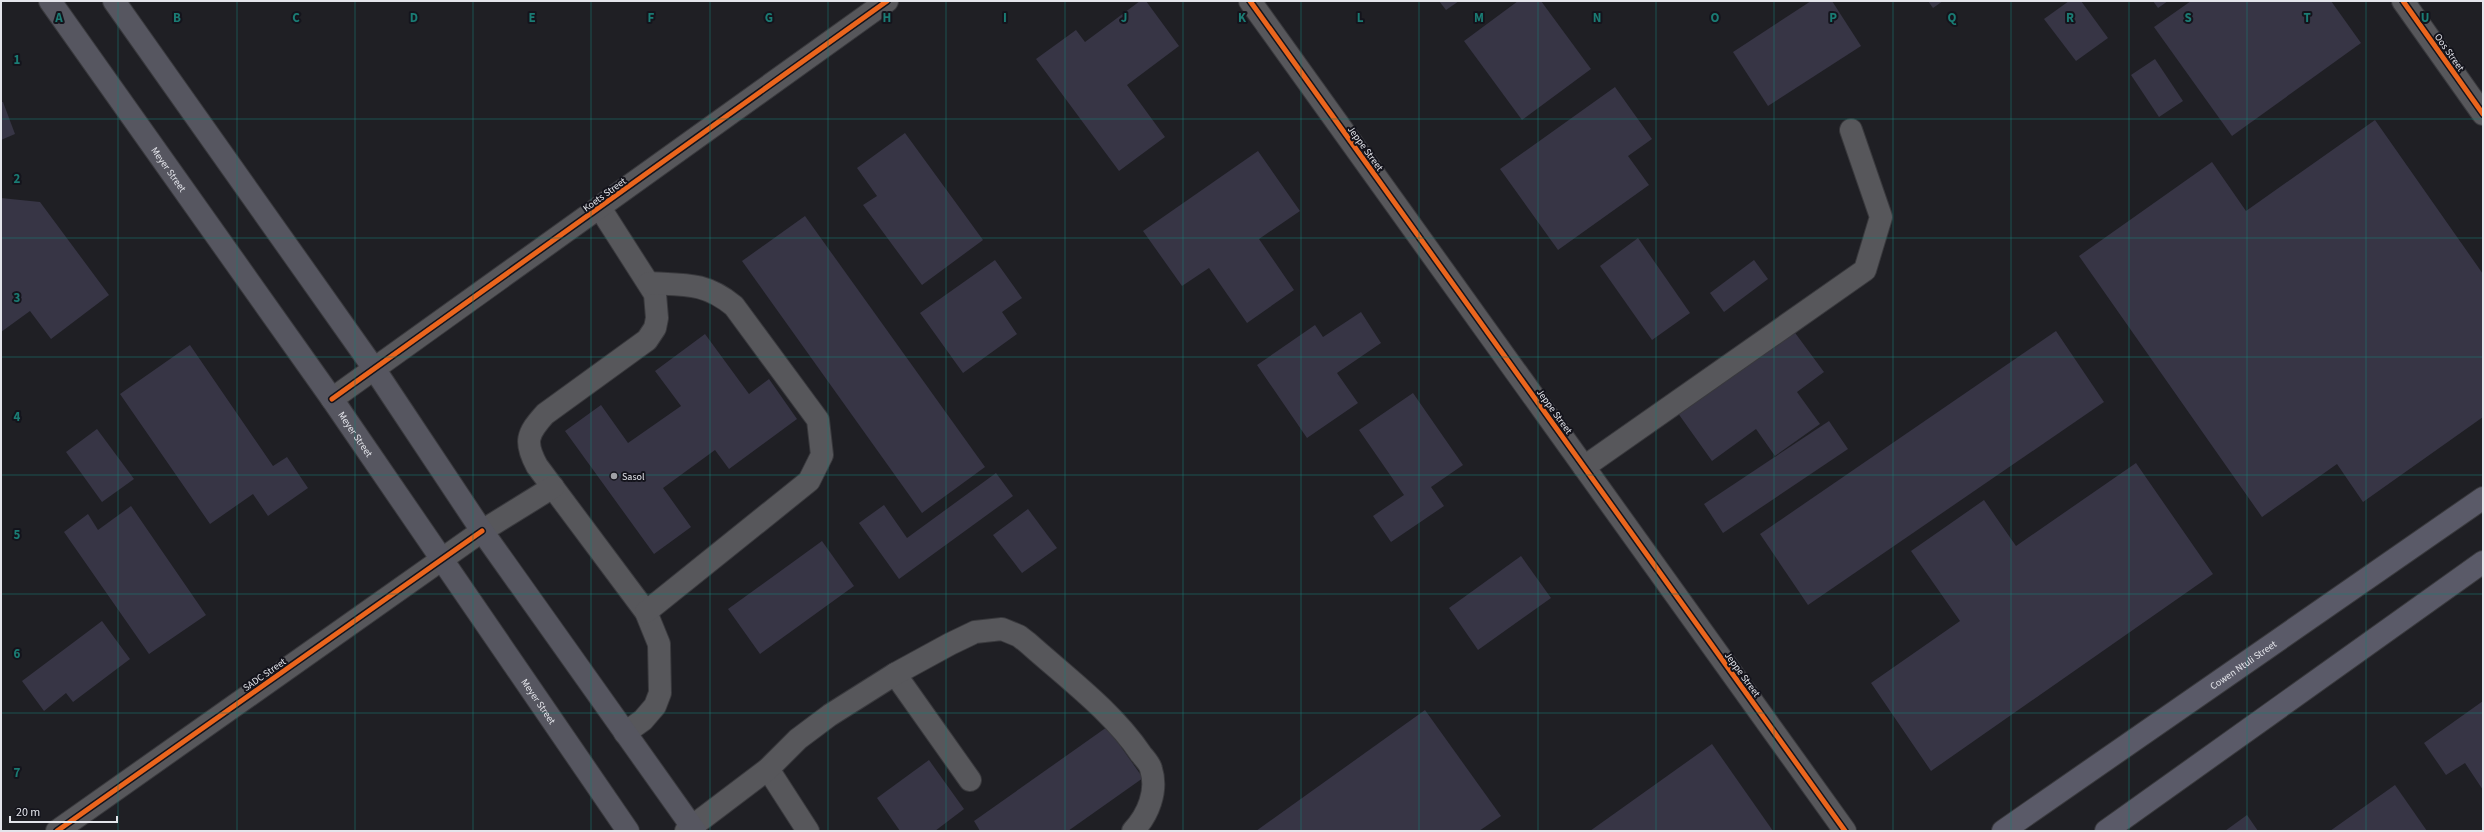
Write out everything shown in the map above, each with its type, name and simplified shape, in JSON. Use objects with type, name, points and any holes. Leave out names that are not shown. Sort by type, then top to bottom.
[{"type":"highway","name":"Cowen Ntuli Street","points":[[2003,831],[2483,498]]},
{"type":"highway","points":[[2106,831],[2483,562]]},
{"type":"main road","name":"Meyer Street","points":[[50,1],[332,399],[628,831]]},
{"type":"main road","points":[[114,1],[375,370],[482,531],[625,733],[691,830]]},
{"type":"street","name":"Koets Street","points":[[332,399],[375,370],[886,1]]},
{"type":"street","name":"Jeppe Street","points":[[1250,1],[1845,831]]},
{"type":"street","name":"Oos Street","points":[[2403,1],[2483,114]]},
{"type":"street","points":[[1584,467],[1865,270],[1881,217],[1851,130]]},
{"type":"street","points":[[600,208],[655,294],[657,318],[655,328],[647,340],[545,414],[533,427],[528,440],[528,451],[646,612],[659,644],[660,693],[655,706],[643,720],[625,733]]},
{"type":"street","points":[[646,612],[809,482],[822,455],[818,420],[734,306],[719,294],[697,285],[649,283]]},
{"type":"street","name":"SADC Street","points":[[57,831],[443,560],[482,531],[553,487]]},
{"type":"street","points":[[691,830],[768,769],[798,739],[824,720],[895,674],[975,632],[1002,629],[1019,636],[1113,718],[1132,740],[1151,768],[1154,789],[1150,802],[1133,831]]},
{"type":"street","points":[[895,674],[970,780]]},
{"type":"street","points":[[768,769],[808,831]]},
{"type":"building","points":[[1140,1],[1146,1],[1179,46],[1127,85],[1165,137],[1119,171],[1036,59],[1076,30],[1085,42]]},
{"type":"building","points":[[1439,1],[1459,1],[1446,10]]},
{"type":"building","points":[[1518,1],[1541,1],[1591,69],[1522,120],[1464,41]]},
{"type":"building","points":[[1811,1],[1832,1],[1861,46],[1768,106],[1733,52]]},
{"type":"building","points":[[1928,1],[1943,1],[1933,8]]},
{"type":"building","points":[[2069,1],[2081,1],[2108,38],[2076,61],[2044,19]]},
{"type":"building","points":[[2153,1],[2168,1],[2158,8]]},
{"type":"building","points":[[2191,1],[2331,1],[2361,43],[2232,136],[2154,27]]},
{"type":"building","points":[[2155,59],[2183,101],[2159,117],[2131,75]]},
{"type":"building","points":[[1615,87],[1652,139],[1628,156],[1649,185],[1558,250],[1500,169]]},
{"type":"building","points":[[1,102],[3,102],[15,134],[1,140]]},
{"type":"building","points":[[2375,120],[2483,274],[2483,417],[2363,502],[2337,464],[2262,517],[2079,256],[2212,162],[2246,211]]},
{"type":"building","points":[[905,133],[983,240],[922,285],[863,205],[877,196],[857,168]]},
{"type":"building","points":[[1258,151],[1300,211],[1259,239],[1294,290],[1247,323],[1209,268],[1182,286],[1143,231]]},
{"type":"building","points":[[1,198],[40,202],[109,295],[51,339],[30,311],[1,332]]},
{"type":"building","points":[[805,216],[985,467],[922,513],[742,261]]},
{"type":"building","points":[[1638,238],[1690,313],[1652,340],[1600,266]]},
{"type":"building","points":[[995,260],[1022,298],[1002,312],[1017,334],[963,373],[920,313]]},
{"type":"building","points":[[1754,260],[1768,279],[1724,312],[1710,293]]},
{"type":"building","points":[[1361,312],[1381,343],[1337,373],[1358,403],[1307,438],[1257,365],[1315,325],[1323,337]]},
{"type":"building","points":[[1790,326],[1824,372],[1797,392],[1820,424],[1775,456],[1756,429],[1712,461],[1675,409]]},
{"type":"building","points":[[2056,331],[2104,402],[1808,605],[1760,534]]},
{"type":"building","points":[[705,334],[749,394],[769,379],[797,419],[729,469],[715,450],[663,488],[691,527],[654,554],[565,431],[601,405],[628,443],[681,406],[655,371]]},
{"type":"building","points":[[190,345],[273,466],[287,457],[308,488],[268,516],[253,494],[210,524],[120,394]]},
{"type":"building","points":[[1413,393],[1463,465],[1431,487],[1444,506],[1391,542],[1373,516],[1404,495],[1359,430]]},
{"type":"building","points":[[1829,421],[1848,449],[1723,533],[1704,504]]},
{"type":"building","points":[[97,429],[134,479],[102,502],[66,452]]},
{"type":"building","points":[[2136,463],[2213,574],[1931,771],[1871,683],[1960,621],[1911,551],[1984,500],[2016,546]]},
{"type":"building","points":[[996,473],[1013,496],[899,579],[859,523],[884,505],[907,538]]},
{"type":"building","points":[[131,506],[206,615],[149,654],[64,532],[88,514],[98,530]]},
{"type":"building","points":[[1028,509],[1057,548],[1022,573],[993,535]]},
{"type":"building","points":[[822,541],[854,586],[760,654],[728,609]]},
{"type":"building","points":[[1521,556],[1551,598],[1478,650],[1449,608]]},
{"type":"building","points":[[102,621],[130,659],[73,702],[66,693],[44,711],[22,681]]},
{"type":"building","points":[[2483,701],[2483,790],[2465,763],[2446,775],[2424,743]]},
{"type":"building","points":[[1425,710],[1501,816],[1479,831],[1256,831]]},
{"type":"building","points":[[1107,727],[1143,778],[1068,831],[980,831],[974,821]]},
{"type":"building","points":[[1712,744],[1773,831],[1590,831]]},
{"type":"building","points":[[929,760],[964,809],[935,831],[900,831],[877,798]]},
{"type":"building","points":[[2395,785],[2427,831],[2330,831]]},
{"type":"building","points":[[2247,815],[2258,831],[2225,831]]},
{"type":"cycle path","points":[[332,399],[887,1]]},
{"type":"cycle path","points":[[1250,1],[1845,831]]},
{"type":"cycle path","points":[[2403,1],[2483,114]]},
{"type":"cycle path","points":[[57,831],[482,531]]},
{"type":"place","name":"Sasol","points":[[614,476]]}]
